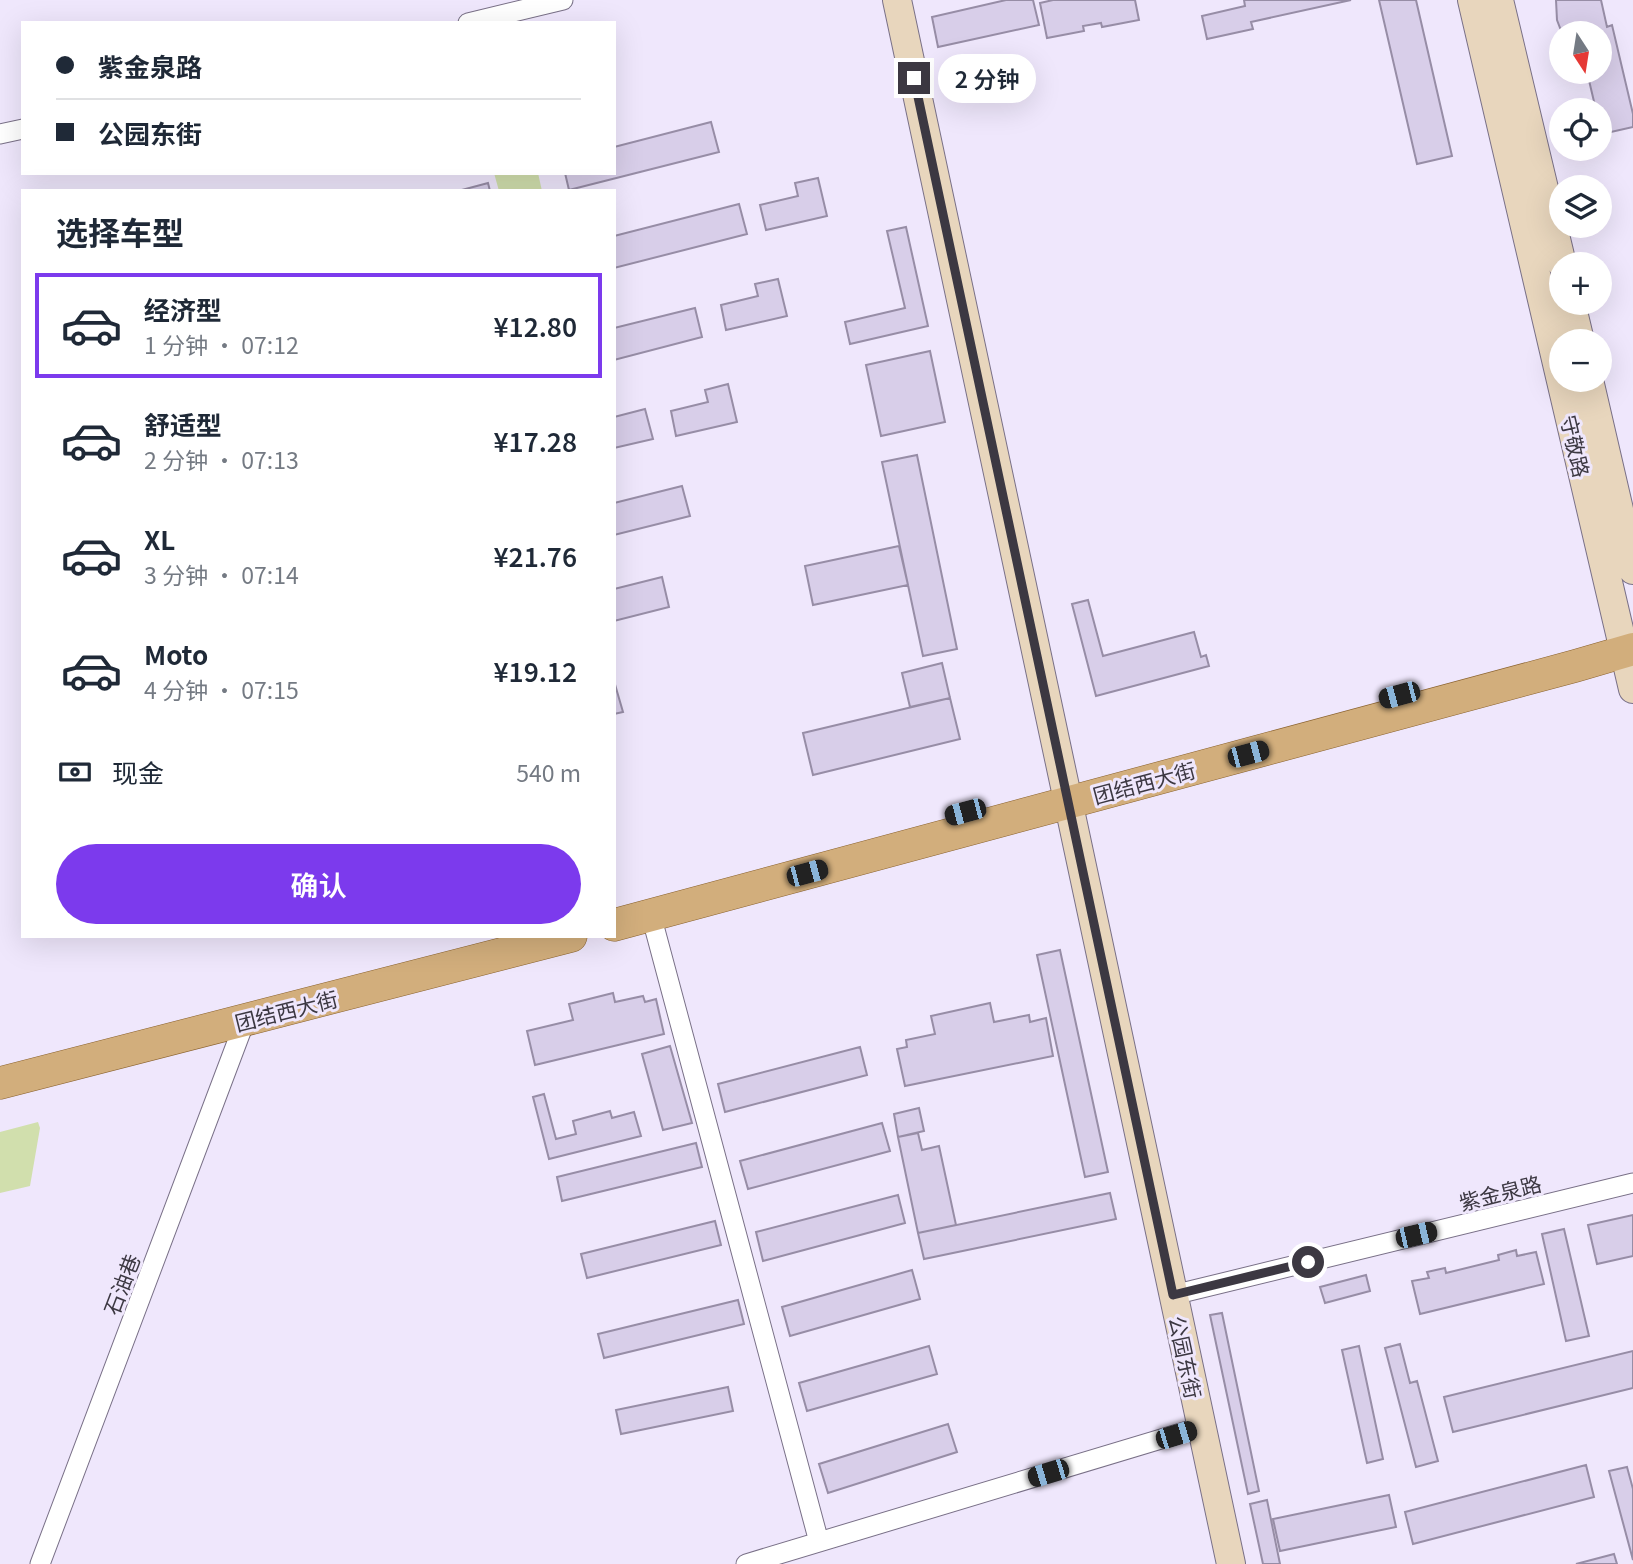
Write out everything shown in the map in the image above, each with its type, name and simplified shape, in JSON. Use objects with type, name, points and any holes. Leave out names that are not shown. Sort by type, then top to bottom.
[{"type":"main road","name":"团结西大街","points":[[616,924],[1066,794],[1628,641]]},
{"type":"main road","name":"团结西大街","points":[[616,906],[1066,794]]},
{"type":"main road","name":"团结西大街","points":[[0,1065],[493,938]]},
{"type":"main road","name":"团结西大街","points":[[0,1083],[563,938]]},
{"type":"street","points":[[476,21],[563,0]]},
{"type":"street","name":"公园东街","points":[[897,0],[1231,1564]]},
{"type":"street","name":"守敬路","points":[[1472,0],[1628,641],[1633,689]]},
{"type":"street","points":[[1499,0],[1559,252]]},
{"type":"street","points":[[0,134],[21,129]]},
{"type":"street","name":"守敬路","points":[[1591,392],[1633,570]]},
{"type":"street","points":[[651,915],[819,1542]]},
{"type":"street","name":"石油巷","points":[[40,1564],[245,1021]]},
{"type":"street","name":"紫金泉路","points":[[1173,1295],[1633,1182]]},
{"type":"street","points":[[746,1564],[1201,1427]]},
{"type":"green space","points":[[495,175],[538,175],[542,189],[498,189]]},
{"type":"green space","points":[[38,1122],[40,1128],[30,1186],[0,1193],[0,1132]]},
{"type":"building","points":[[1006,0],[1033,0],[1039,25],[938,47],[932,17]]},
{"type":"building","points":[[1053,0],[1135,0],[1139,20],[1102,27],[1101,23],[1083,26],[1084,31],[1047,38],[1040,3]]},
{"type":"building","points":[[1244,0],[1351,0],[1251,22],[1253,29],[1207,39],[1202,16],[1245,6]]},
{"type":"building","points":[[1379,0],[1416,0],[1452,156],[1417,164]]},
{"type":"building","points":[[1556,0],[1601,0],[1606,21],[1557,21]]},
{"type":"building","points":[[1612,25],[1633,114],[1633,127],[1612,132],[1612,98],[1593,98],[1590,84],[1612,84]]},
{"type":"building","points":[[711,122],[719,152],[569,189],[565,175],[616,175],[616,146]]},
{"type":"building","points":[[818,178],[827,216],[766,230],[760,205],[798,196],[795,183]]},
{"type":"building","points":[[488,183],[490,189],[466,189]]},
{"type":"building","points":[[739,204],[747,234],[616,267],[616,235]]},
{"type":"building","points":[[906,227],[928,326],[850,344],[845,322],[905,308],[887,231]]},
{"type":"building","points":[[778,279],[787,316],[726,330],[721,305],[758,296],[755,284]]},
{"type":"building","points":[[695,308],[702,337],[616,359],[616,328]]},
{"type":"building","points":[[930,351],[945,422],[881,436],[866,365]]},
{"type":"building","points":[[728,384],[737,422],[676,436],[671,411],[708,402],[705,390]]},
{"type":"building","points":[[645,409],[653,439],[616,448],[616,416]]},
{"type":"building","points":[[917,455],[957,649],[923,656],[882,462]]},
{"type":"building","points":[[682,486],[690,516],[616,534],[616,502]]},
{"type":"building","points":[[899,546],[908,585],[813,605],[805,566]]},
{"type":"building","points":[[662,577],[669,607],[616,620],[616,588]]},
{"type":"building","points":[[1088,600],[1103,656],[1194,632],[1201,657],[1206,655],[1209,666],[1096,696],[1072,604]]},
{"type":"building","points":[[942,663],[950,698],[910,707],[902,673]]},
{"type":"building","points":[[616,688],[623,712],[616,714]]},
{"type":"building","points":[[950,698],[960,739],[813,775],[803,733]]},
{"type":"building","points":[[1060,950],[1108,1172],[1085,1177],[1037,955]]},
{"type":"building","points":[[613,993],[615,1002],[643,996],[645,1002],[656,999],[664,1034],[535,1065],[527,1031],[573,1020],[569,1004]]},
{"type":"building","points":[[990,1003],[994,1022],[1029,1015],[1030,1022],[1046,1018],[1053,1056],[905,1086],[897,1049],[907,1047],[906,1040],[935,1034],[931,1016]]},
{"type":"building","points":[[670,1046],[692,1123],[663,1130],[642,1054]]},
{"type":"building","points":[[860,1047],[867,1075],[725,1112],[718,1084]]},
{"type":"building","points":[[544,1094],[556,1139],[576,1134],[573,1121],[610,1111],[612,1118],[634,1112],[641,1136],[549,1159],[533,1097]]},
{"type":"building","points":[[919,1108],[924,1131],[898,1137],[894,1114]]},
{"type":"building","points":[[882,1123],[890,1151],[748,1189],[740,1161]]},
{"type":"building","points":[[918,1133],[922,1150],[939,1146],[956,1225],[918,1233],[898,1137]]},
{"type":"building","points":[[696,1143],[702,1167],[562,1201],[557,1177]]},
{"type":"building","points":[[1110,1193],[1116,1219],[924,1259],[918,1233]]},
{"type":"building","points":[[898,1195],[905,1223],[763,1261],[756,1232]]},
{"type":"building","points":[[1633,1215],[1633,1256],[1597,1264],[1588,1225]]},
{"type":"building","points":[[715,1221],[721,1245],[587,1278],[581,1254]]},
{"type":"building","points":[[1564,1229],[1589,1336],[1566,1341],[1542,1234]]},
{"type":"building","points":[[1516,1250],[1517,1256],[1536,1252],[1544,1284],[1420,1314],[1412,1281],[1429,1278],[1427,1272],[1445,1268],[1446,1273],[1499,1260],[1498,1255]]},
{"type":"building","points":[[912,1270],[920,1299],[790,1336],[782,1307]]},
{"type":"building","points":[[1366,1275],[1370,1291],[1325,1303],[1320,1287]]},
{"type":"building","points":[[738,1300],[744,1324],[604,1358],[598,1334]]},
{"type":"building","points":[[1222,1313],[1259,1491],[1248,1494],[1210,1315]]},
{"type":"building","points":[[1400,1344],[1410,1383],[1417,1381],[1438,1461],[1416,1467],[1385,1348]]},
{"type":"building","points":[[929,1346],[937,1374],[807,1411],[799,1383]]},
{"type":"building","points":[[1359,1346],[1383,1459],[1367,1463],[1342,1350]]},
{"type":"building","points":[[1633,1351],[1633,1388],[1453,1432],[1444,1397]]},
{"type":"building","points":[[728,1387],[733,1411],[621,1434],[616,1410]]},
{"type":"building","points":[[948,1424],[957,1452],[828,1493],[819,1464]]},
{"type":"building","points":[[1586,1465],[1594,1497],[1413,1544],[1405,1512]]},
{"type":"building","points":[[1627,1467],[1633,1489],[1633,1560],[1609,1471]]},
{"type":"building","points":[[1389,1495],[1396,1527],[1280,1551],[1273,1519]]},
{"type":"building","points":[[1267,1500],[1280,1564],[1263,1564],[1250,1504]]},
{"type":"building","points":[[1614,1554],[1617,1564],[1576,1564]]},
{"type":"route","points":[[914,78],[1173,1295],[1308,1262]]}]
